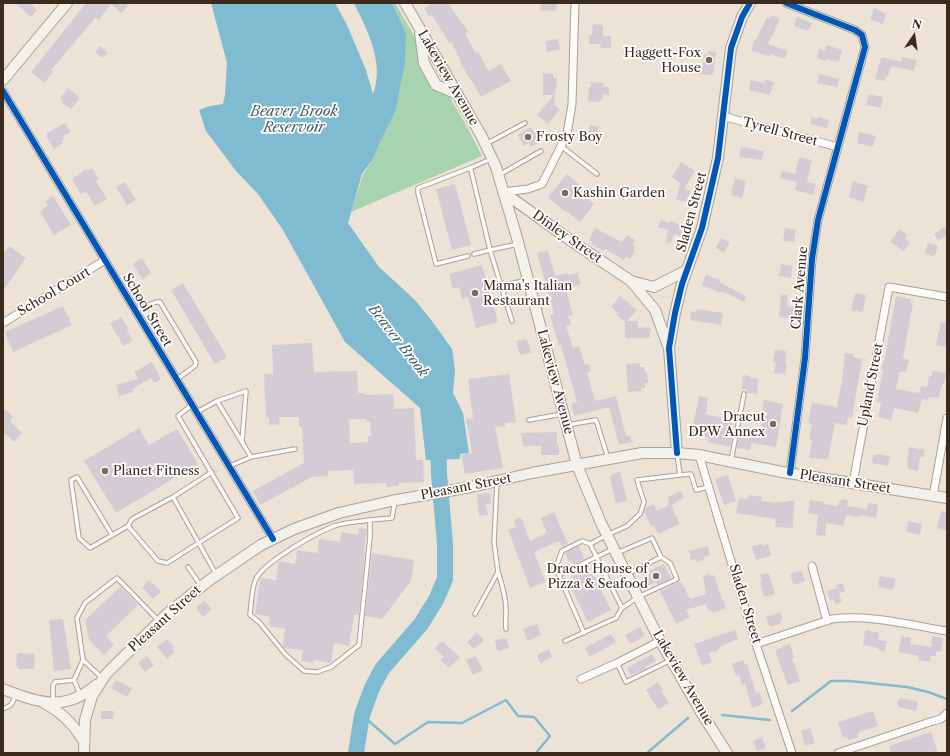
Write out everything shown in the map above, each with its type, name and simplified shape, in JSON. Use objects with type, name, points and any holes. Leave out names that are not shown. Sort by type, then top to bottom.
[{"type":"main road","points":[[3,80],[67,3]]},
{"type":"main road","name":"Lakeview Avenue","points":[[405,3],[458,94],[492,158],[519,244],[577,465],[607,535],[660,641],[701,712],[727,753]]},
{"type":"main road","name":"Sladen Street","points":[[677,452],[669,348],[675,313],[687,270],[702,228],[718,158],[731,48],[742,17],[750,3]]},
{"type":"main road","name":"Dinley Street","points":[[503,192],[631,281],[655,310],[669,348]]},
{"type":"main road","name":"Dinley Street","points":[[631,281],[654,287],[687,270]]},
{"type":"main road","name":"Pleasant Street","points":[[84,753],[83,740],[85,720],[92,696],[102,679],[160,621],[202,586],[248,553],[294,529],[354,508],[471,487],[642,453],[677,452],[790,473],[947,498]]},
{"type":"main road","points":[[37,700],[53,702],[70,701],[89,691],[102,679]]},
{"type":"main road","points":[[3,689],[37,700],[52,707],[71,722],[83,740]]},
{"type":"street","points":[[503,192],[528,189],[542,184],[567,134],[572,104],[575,3]]},
{"type":"street","name":"Clark Avenue","points":[[786,3],[859,32],[864,39],[865,47],[818,220],[812,259],[805,358],[790,473]]},
{"type":"street","name":"School Street","points":[[3,91],[273,539]]},
{"type":"street","name":"Tyrell Street","points":[[722,116],[838,147]]},
{"type":"street","name":"School Court","points":[[3,323],[105,260]]},
{"type":"street","name":"Upland Street","points":[[852,483],[889,287],[947,298]]},
{"type":"street","points":[[933,496],[947,418]]},
{"type":"street","name":"Sladen Street","points":[[699,455],[756,644],[792,753]]},
{"type":"street","points":[[812,566],[827,621]]},
{"type":"street","points":[[756,644],[832,619],[844,617],[859,617],[947,631]]},
{"type":"street","points":[[581,679],[617,664],[660,641]]},
{"type":"street","points":[[838,753],[933,721],[941,718],[947,713]]},
{"type":"lane","points":[[485,144],[525,122]]},
{"type":"lane","points":[[561,146],[597,174]]},
{"type":"lane","points":[[498,175],[541,151]]},
{"type":"lane","points":[[468,256],[436,264],[418,188],[492,158]]},
{"type":"lane","points":[[470,168],[490,250],[512,321]]},
{"type":"lane","points":[[474,254],[519,244]]},
{"type":"lane","points":[[501,286],[528,280]]},
{"type":"lane","points":[[135,311],[156,302],[160,302],[196,362],[195,366],[177,379]]},
{"type":"lane","points":[[197,412],[217,400],[246,391],[242,442]]},
{"type":"lane","points":[[730,462],[744,394]]},
{"type":"lane","points":[[217,400],[251,457]]},
{"type":"lane","points":[[128,526],[158,561],[167,563],[238,518],[178,416],[192,405]]},
{"type":"lane","points":[[529,420],[563,414]]},
{"type":"lane","points":[[566,425],[596,420],[608,459]]},
{"type":"lane","points":[[229,467],[251,457],[295,449]]},
{"type":"lane","points":[[677,452],[680,475]]},
{"type":"lane","points":[[112,535],[77,477],[71,480],[79,538],[90,548],[128,526],[132,520],[173,497],[212,472]]},
{"type":"lane","points":[[590,544],[627,526],[640,514],[644,502],[637,480],[691,474],[696,490],[708,487]]},
{"type":"lane","points":[[497,481],[494,542],[498,572],[505,591],[506,629]]},
{"type":"lane","points":[[173,497],[217,575]]},
{"type":"lane","points":[[370,520],[359,645],[331,667],[316,672],[304,672],[286,655],[259,622],[250,615],[255,579],[276,559],[303,541],[336,526],[370,520],[392,518],[395,500]]},
{"type":"lane","points":[[559,575],[596,556],[652,538],[662,556],[670,563],[677,579],[638,597],[622,608],[616,618],[566,641]]},
{"type":"lane","points":[[584,633],[559,575],[557,564],[562,551],[582,541],[590,544],[622,608]]},
{"type":"lane","points":[[627,575],[662,556]]},
{"type":"lane","points":[[188,567],[202,586]]},
{"type":"lane","points":[[475,614],[498,572]]},
{"type":"lane","points":[[81,696],[74,680],[83,660],[77,618],[85,603],[117,578],[160,621]]},
{"type":"lane","points":[[83,660],[102,679]]},
{"type":"lane","points":[[617,664],[626,682],[671,660]]},
{"type":"lane","points":[[53,702],[53,685],[55,682],[74,680]]},
{"type":"lane","points":[[3,709],[11,704],[17,694]]},
{"type":"path","points":[[416,62],[401,136],[404,145],[411,150],[436,151],[478,131]]},
{"type":"path","points":[[438,113],[444,113],[447,115],[451,123],[445,131],[436,130],[432,126],[433,117],[438,113]]},
{"type":"path","points":[[404,118],[432,123]]},
{"type":"path","points":[[445,131],[451,144]]},
{"type":"green space","points":[[392,3],[395,3],[471,134],[482,156],[351,212],[363,175],[373,159],[396,110],[406,33]]},
{"type":"water","name":"Beaver Brook Reservoir","points":[[211,3],[335,3],[347,25],[366,70],[373,94],[376,82],[376,59],[369,35],[354,3],[392,3],[406,33],[405,63],[396,110],[373,159],[362,174],[348,223],[379,267],[414,299],[452,349],[455,370],[453,393],[463,413],[469,453],[460,454],[460,459],[426,460],[420,408],[345,342],[283,230],[258,194],[236,171],[206,131],[199,110],[210,106],[223,104],[227,63]]},
{"type":"building","points":[[15,3],[29,3],[37,10],[31,17]]},
{"type":"building","points":[[86,3],[130,3],[122,13],[111,4],[99,20],[96,17],[51,70],[53,72],[44,83],[31,72]]},
{"type":"building","points":[[433,3],[448,3],[468,32],[465,34],[476,53],[478,51],[488,71],[501,64],[511,81],[481,97],[460,62],[461,61],[451,42],[449,43],[432,15],[429,17],[424,8]]},
{"type":"building","points":[[541,3],[557,3],[556,11],[540,10]]},
{"type":"building","points":[[874,8],[886,14],[883,24],[870,19]]},
{"type":"building","points":[[772,15],[780,19],[768,44],[788,51],[785,59],[771,54],[770,57],[751,50],[767,17],[770,19]]},
{"type":"building","points":[[797,17],[812,23],[808,31],[794,26]]},
{"type":"building","points":[[593,24],[603,25],[603,36],[611,36],[611,48],[600,48],[601,44],[589,44],[589,35],[592,35]]},
{"type":"building","points":[[558,39],[560,49],[547,52],[545,41]]},
{"type":"building","points":[[827,45],[842,50],[839,62],[827,59],[826,61],[817,58],[819,49],[825,51]]},
{"type":"building","points":[[100,46],[108,53],[102,58],[95,52]]},
{"type":"building","name":"Haggett-Fox House","points":[[708,51],[716,52],[713,75],[696,74],[697,65],[703,66],[704,54],[708,55]]},
{"type":"building","points":[[881,57],[901,62],[902,57],[917,60],[914,71],[891,66],[885,81],[875,79]]},
{"type":"building","points":[[543,73],[553,74],[553,78],[557,78],[554,105],[560,109],[548,124],[537,115],[554,95],[543,95]]},
{"type":"building","points":[[819,74],[839,79],[837,87],[817,83]]},
{"type":"building","points":[[751,80],[764,83],[765,80],[774,82],[770,95],[749,90]]},
{"type":"building","points":[[591,82],[603,83],[603,87],[609,87],[609,95],[603,94],[603,98],[600,102],[588,101]]},
{"type":"building","points":[[68,88],[80,98],[71,109],[61,102],[63,101],[60,98]]},
{"type":"building","points":[[869,94],[883,97],[881,108],[866,105]]},
{"type":"building","points":[[812,117],[829,120],[827,128],[810,124]]},
{"type":"building","points":[[65,123],[70,132],[63,136],[65,138],[61,141],[63,143],[54,149],[46,136],[47,133]]},
{"type":"building","points":[[590,125],[599,127],[596,141],[587,140]]},
{"type":"building","name":"Frosty Boy","points":[[531,127],[540,142],[531,147],[529,143],[524,146],[518,135]]},
{"type":"building","points":[[859,132],[876,136],[873,147],[857,143]]},
{"type":"building","points":[[741,147],[764,151],[762,160],[739,157]]},
{"type":"building","points":[[799,157],[812,160],[807,182],[816,184],[813,195],[795,190],[797,182],[780,178],[782,171],[795,174]]},
{"type":"building","points":[[681,162],[695,171],[684,189],[690,191],[687,202],[676,200],[680,183],[672,177]]},
{"type":"building","points":[[92,168],[99,179],[96,181],[107,199],[95,206],[86,191],[81,194],[72,179],[86,169],[87,171]]},
{"type":"building","points":[[567,174],[580,185],[579,186],[582,189],[580,193],[594,204],[580,222],[548,197]]},
{"type":"building","points":[[735,178],[746,181],[742,198],[731,195]]},
{"type":"building","points":[[853,181],[868,186],[863,202],[849,197]]},
{"type":"building","points":[[125,182],[136,200],[127,205],[116,187]]},
{"type":"building","points":[[455,184],[471,245],[452,250],[436,189]]},
{"type":"building","points":[[53,196],[71,225],[54,235],[40,212],[48,205],[45,201]]},
{"type":"building","points":[[661,220],[670,223],[671,221],[684,226],[681,236],[674,234],[671,243],[666,242],[668,230],[658,227]]},
{"type":"building","points":[[944,227],[947,231],[947,235],[938,241],[934,234]]},
{"type":"building","points":[[595,228],[622,242],[627,235],[635,240],[632,245],[635,246],[635,250],[630,259],[626,257],[624,260],[605,249],[604,251],[591,244],[592,242],[589,240]]},
{"type":"building","points":[[785,228],[796,230],[794,242],[783,241]]},
{"type":"building","points":[[899,229],[907,235],[905,239],[910,242],[904,251],[890,242]]},
{"type":"building","points":[[721,238],[730,242],[724,253],[716,248]]},
{"type":"building","points":[[928,243],[938,246],[934,257],[925,253]]},
{"type":"building","points":[[9,246],[26,258],[3,291],[3,254]]},
{"type":"building","points":[[548,251],[555,276],[568,273],[569,275],[577,273],[581,284],[566,289],[573,315],[568,316],[571,324],[566,326],[573,348],[579,346],[585,365],[589,364],[591,371],[587,372],[596,401],[616,396],[626,436],[630,435],[632,442],[619,445],[609,407],[574,416],[571,404],[577,402],[561,345],[559,346],[550,315],[554,314],[537,253]]},
{"type":"building","points":[[142,258],[151,273],[142,279],[133,264]]},
{"type":"building","points":[[781,264],[792,266],[791,278],[779,276]]},
{"type":"building","name":"Mama's Italian Restaurant","points":[[482,265],[498,322],[476,328],[468,297],[462,299],[459,287],[453,289],[449,274]]},
{"type":"building","points":[[706,275],[720,280],[719,282],[746,296],[744,302],[721,291],[720,293],[702,285]]},
{"type":"building","points":[[183,283],[227,357],[215,364],[171,290]]},
{"type":"building","points":[[855,293],[866,295],[863,312],[851,310]]},
{"type":"building","points":[[781,294],[788,295],[787,306],[799,307],[798,319],[779,317]]},
{"type":"building","points":[[620,296],[637,310],[627,321],[638,321],[638,328],[650,327],[650,338],[625,338],[625,322],[616,315],[618,313],[611,307]]},
{"type":"building","points":[[896,296],[911,299],[910,303],[913,303],[903,358],[909,360],[906,372],[901,371],[899,373],[896,389],[919,393],[921,386],[927,387],[929,376],[932,376],[932,371],[946,373],[939,398],[929,397],[928,400],[922,399],[918,413],[894,408],[891,420],[878,417],[881,403],[877,402],[883,370],[881,369],[885,356]]},
{"type":"building","points":[[63,306],[72,325],[13,352],[5,332]]},
{"type":"building","points":[[697,309],[723,313],[721,325],[690,320],[691,311],[696,312]]},
{"type":"building","points":[[121,317],[133,340],[124,346],[110,324]]},
{"type":"building","points":[[941,322],[947,323],[947,347],[936,345]]},
{"type":"building","points":[[527,339],[531,353],[520,355],[516,341]]},
{"type":"building","points":[[312,343],[314,372],[357,371],[358,393],[364,393],[365,395],[393,394],[394,409],[414,408],[416,460],[423,460],[424,482],[399,483],[399,486],[386,487],[386,483],[354,484],[353,470],[328,471],[328,476],[312,477],[260,505],[253,491],[304,463],[302,427],[299,427],[299,417],[279,417],[280,424],[269,425],[269,418],[266,418],[264,374],[273,374],[272,345]],"holes":[[[349,419],[367,419],[367,422],[370,421],[371,436],[368,436],[368,442],[350,443]]]},
{"type":"building","points":[[775,350],[786,351],[785,364],[787,364],[785,374],[774,373],[776,363],[773,363]]},
{"type":"building","points":[[845,353],[854,354],[853,357],[862,359],[852,418],[848,417],[847,425],[835,423],[828,459],[809,458],[812,440],[809,439],[812,424],[808,423],[812,403],[837,407]]},
{"type":"building","points":[[152,362],[161,379],[154,383],[151,378],[132,389],[133,392],[119,396],[116,385],[138,379],[134,372]]},
{"type":"building","points":[[640,363],[640,367],[644,367],[645,372],[647,372],[648,383],[645,383],[645,388],[641,388],[642,391],[628,392],[626,364]]},
{"type":"building","points":[[509,374],[516,422],[505,423],[505,426],[495,427],[503,468],[465,474],[461,455],[472,453],[466,419],[473,418],[468,379]]},
{"type":"building","points":[[743,375],[758,379],[757,394],[747,393],[746,389],[742,389]]},
{"type":"building","points":[[699,396],[708,398],[706,414],[721,418],[721,420],[732,422],[732,428],[734,428],[730,447],[708,442],[709,438],[691,435]]},
{"type":"building","name":"Dracut DPW Annex","points":[[764,400],[783,404],[776,447],[752,443],[750,450],[737,448],[740,429],[760,433]]},
{"type":"building","points":[[3,408],[13,417],[10,421],[22,433],[14,442],[3,432]]},
{"type":"building","points":[[139,428],[149,445],[177,429],[198,464],[116,513],[84,461]]},
{"type":"building","points":[[557,432],[559,455],[541,455],[541,446],[523,446],[521,433]]},
{"type":"building","points":[[909,447],[925,450],[923,458],[920,457],[918,471],[908,469]]},
{"type":"building","points":[[877,454],[890,456],[888,466],[872,463],[873,455]]},
{"type":"building","points":[[620,472],[627,501],[616,503],[610,478],[613,474]]},
{"type":"building","points":[[728,475],[736,501],[724,505],[715,479]]},
{"type":"building","points":[[681,491],[684,498],[671,505],[680,524],[658,534],[653,525],[651,526],[644,512],[645,508],[654,504],[657,511],[669,505],[668,497]]},
{"type":"building","points":[[490,493],[491,503],[486,504],[488,515],[479,516],[477,494]]},
{"type":"building","points":[[749,495],[762,497],[761,501],[776,503],[794,501],[793,528],[775,527],[776,519],[736,513],[739,498],[748,499]]},
{"type":"building","points":[[841,499],[848,500],[847,506],[867,509],[868,503],[878,504],[876,518],[860,515],[860,517],[846,515],[843,526],[826,523],[825,536],[816,535],[818,515],[808,513],[810,500],[838,506]]},
{"type":"building","points":[[941,511],[947,512],[947,531],[937,528]]},
{"type":"building","points":[[554,512],[568,544],[562,547],[559,541],[534,552],[546,582],[530,588],[508,530],[516,527],[514,520],[521,517],[530,541],[547,533],[541,518]]},
{"type":"building","points":[[908,521],[922,524],[920,535],[906,532]]},
{"type":"building","points":[[359,528],[367,529],[359,615],[354,615],[349,646],[334,643],[331,663],[314,660],[313,663],[301,661],[303,650],[284,648],[283,646],[285,629],[269,626],[270,617],[255,614],[260,579],[276,580],[279,561],[295,564],[297,550],[317,553],[319,539],[340,542],[341,532],[358,535]]},
{"type":"building","points":[[763,544],[763,546],[768,544],[771,556],[756,560],[752,546]]},
{"type":"building","points":[[578,546],[585,559],[573,564],[572,561],[569,562],[565,553]]},
{"type":"building","points":[[708,546],[710,555],[704,557],[703,560],[696,562],[695,559],[691,560],[689,551]]},
{"type":"building","points":[[372,553],[414,560],[411,581],[382,619],[365,616]]},
{"type":"building","name":"Dracut House of Pizza & Seafood","points":[[664,564],[671,578],[657,585],[656,582],[648,586],[642,574]]},
{"type":"building","points":[[587,565],[593,576],[594,575],[611,610],[588,622],[570,585],[574,583],[572,577],[578,574],[576,570]]},
{"type":"building","points":[[801,570],[805,581],[794,585],[790,574]]},
{"type":"building","points":[[769,573],[775,594],[764,597],[760,583],[762,583],[760,575]]},
{"type":"building","points":[[709,574],[710,576],[714,575],[726,608],[712,613],[711,610],[709,611],[706,604],[686,610],[690,617],[676,624],[660,591],[681,581],[690,599],[706,594],[703,576]]},
{"type":"building","points":[[880,576],[896,579],[893,590],[878,587]]},
{"type":"building","points":[[149,580],[161,591],[153,599],[142,587]]},
{"type":"building","points":[[843,583],[845,591],[839,593],[842,602],[835,604],[834,600],[830,601],[827,591],[837,588],[836,585]]},
{"type":"building","points":[[120,587],[138,605],[106,636],[114,645],[104,655],[89,640],[85,620]]},
{"type":"building","points":[[204,600],[212,609],[203,617],[196,608]]},
{"type":"building","points":[[780,612],[783,619],[780,620],[781,623],[770,627],[766,617]]},
{"type":"building","points":[[63,619],[71,669],[54,671],[49,620]]},
{"type":"building","points":[[537,624],[541,635],[528,641],[523,629]]},
{"type":"building","points":[[640,627],[645,636],[630,644],[625,635]]},
{"type":"building","points":[[735,630],[738,639],[719,647],[719,650],[709,653],[712,662],[702,666],[694,644]]},
{"type":"building","points":[[865,630],[879,633],[878,640],[887,641],[885,651],[863,645]]},
{"type":"building","points":[[477,632],[484,640],[474,649],[467,642]]},
{"type":"building","points":[[611,634],[616,642],[590,657],[585,648]]},
{"type":"building","points":[[901,636],[911,638],[910,644],[931,647],[932,636],[943,638],[941,652],[936,651],[936,656],[931,656],[930,662],[918,660],[919,656],[899,652]]},
{"type":"building","points":[[507,638],[509,648],[497,651],[495,640]]},
{"type":"building","points":[[167,639],[174,647],[172,648],[175,651],[167,659],[157,647]]},
{"type":"building","points":[[442,641],[460,657],[449,668],[440,660],[444,657],[435,648]]},
{"type":"building","points":[[790,644],[794,657],[792,658],[800,681],[788,685],[775,652],[777,651],[776,650],[784,647],[783,646]]},
{"type":"building","points":[[549,649],[552,657],[541,663],[537,655]]},
{"type":"building","points":[[17,653],[35,654],[34,669],[18,669],[18,666],[16,666]]},
{"type":"building","points":[[652,654],[656,661],[645,667],[646,669],[631,675],[627,668]]},
{"type":"building","points":[[147,656],[154,665],[145,672],[138,663]]},
{"type":"building","points":[[476,656],[483,670],[473,675],[466,660]]},
{"type":"building","points":[[743,660],[745,665],[747,664],[756,693],[759,692],[763,704],[752,708],[745,684],[742,685],[739,675],[736,676],[732,664]]},
{"type":"building","points":[[116,680],[132,688],[127,697],[111,688]]},
{"type":"building","points":[[658,682],[663,690],[661,691],[669,703],[658,709],[646,690]]},
{"type":"building","points":[[901,698],[918,702],[916,711],[899,707],[897,702]]},
{"type":"building","points":[[101,711],[114,711],[113,719],[101,719]]},
{"type":"building","points":[[873,711],[878,726],[859,732],[857,735],[858,737],[848,740],[847,737],[843,738],[838,722]]},
{"type":"building","points":[[810,728],[815,743],[805,746],[801,731]]},
{"type":"building","points":[[931,732],[938,753],[891,753],[889,746]]},
{"type":"building","points":[[762,737],[766,748],[757,751],[753,741]]},
{"type":"waterway","name":"Beaver Brook","points":[[356,753],[362,715],[372,688],[382,669],[421,624],[436,600],[445,579],[445,544],[439,474],[438,438]]},
{"type":"waterway","points":[[792,711],[831,681],[850,681],[907,687],[928,692],[947,699]]},
{"type":"waterway","points":[[362,715],[395,744],[428,722],[462,723],[506,700],[518,716],[534,717],[550,736],[536,753]]},
{"type":"waterway","points":[[722,715],[770,720]]},
{"type":"waterway","points":[[647,753],[688,718]]},
{"type":"cycle path","points":[[677,453],[669,348],[682,284],[702,228],[718,158],[731,48],[742,17],[750,3]]},
{"type":"cycle path","points":[[786,3],[855,30],[862,35],[865,47],[818,220],[812,259],[805,358],[790,473]]},
{"type":"cycle path","points":[[3,91],[273,539]]},
{"type":"place","name":"Haggett-Fox House","points":[[709,60]]},
{"type":"place","name":"Frosty Boy","points":[[528,137]]},
{"type":"place","name":"Kashin Garden","points":[[565,193]]},
{"type":"place","name":"Mama's Italian Restaurant","points":[[475,293]]},
{"type":"place","name":"Dracut DPW Annex","points":[[773,424]]},
{"type":"place","name":"Planet Fitness","points":[[105,471]]},
{"type":"place","name":"Dracut House of Pizza & Seafood","points":[[656,576]]}]
